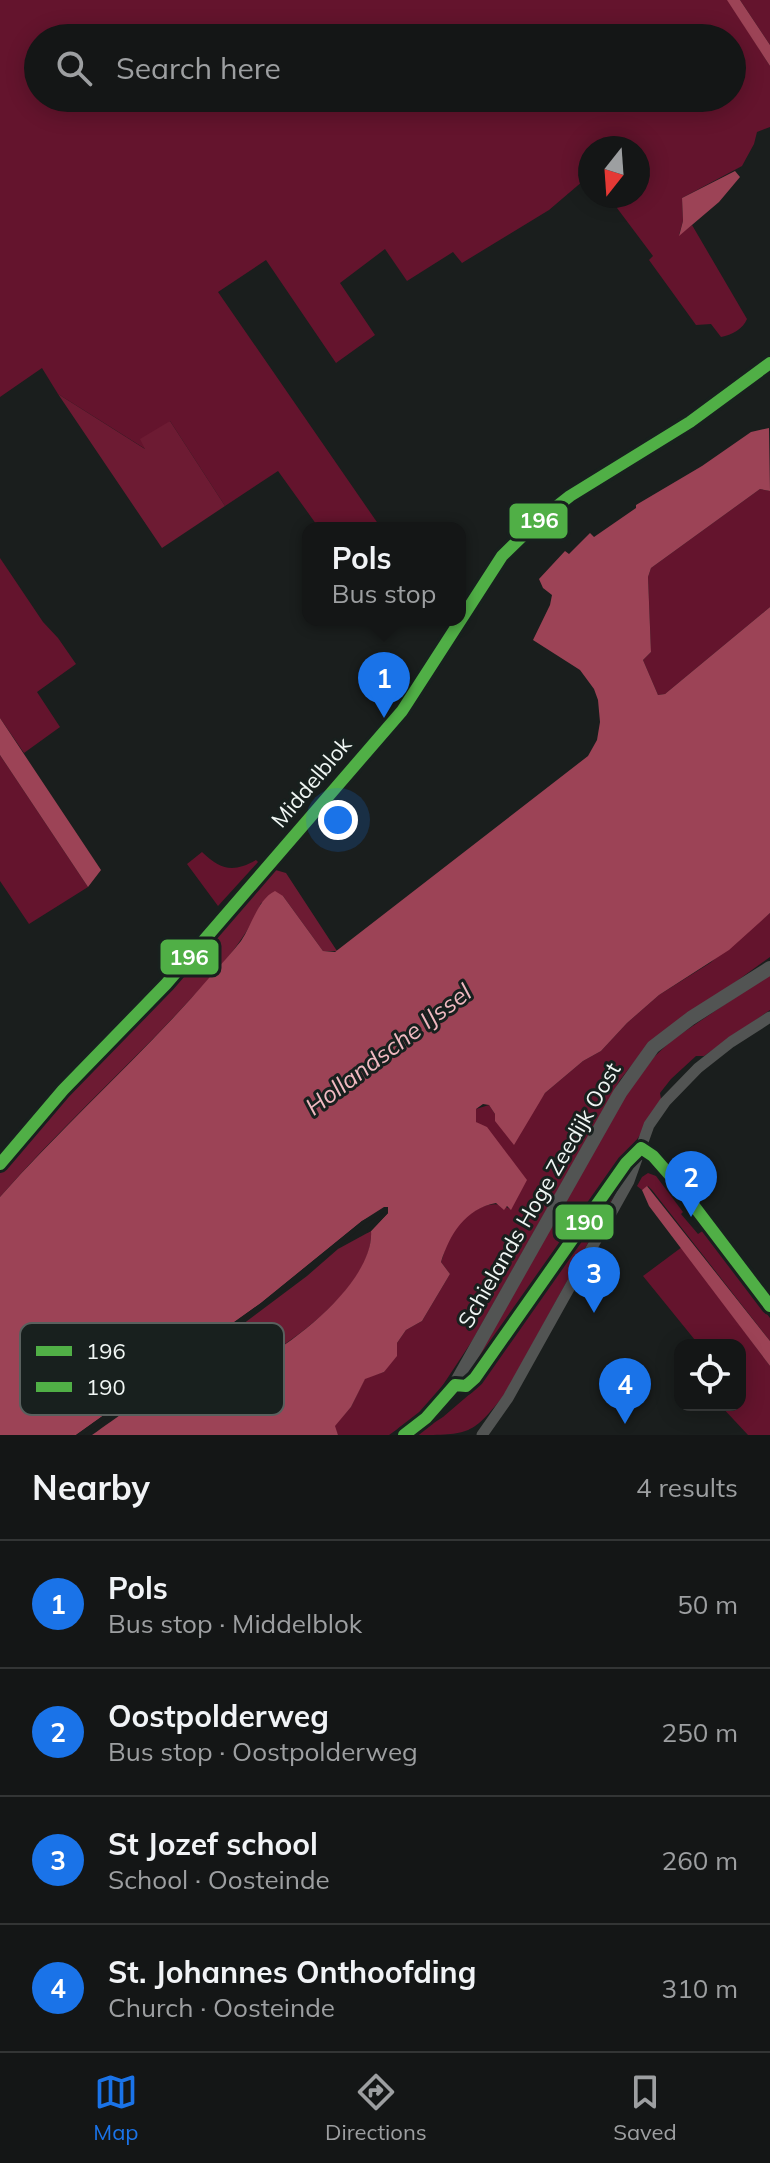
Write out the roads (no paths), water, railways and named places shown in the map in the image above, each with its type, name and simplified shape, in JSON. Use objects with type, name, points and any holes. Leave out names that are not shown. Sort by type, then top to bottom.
[{"type":"street","name":"Middelblok","points":[[466,612],[502,556],[537,522],[570,496],[690,422],[770,363]]},
{"type":"street","name":"Middelblok","points":[[0,1164],[63,1090],[166,984],[402,711],[457,626]]},
{"type":"street","name":"Schielands Hoge Zeedijk Oost","points":[[404,1435],[443,1401],[455,1385],[620,1093],[653,1047],[691,1018],[770,968]]},
{"type":"street","points":[[482,1435],[508,1398],[629,1181],[649,1125],[678,1086],[731,1042],[770,1017]]},
{"type":"street","points":[[455,1385],[466,1386],[475,1378],[626,1163],[641,1148]]},
{"type":"street","points":[[641,1148],[653,1156],[675,1181],[770,1306]]},
{"type":"water","points":[[727,0],[740,0],[770,45],[770,66],[746,29],[746,24],[743,24]]},
{"type":"water","points":[[735,171],[740,177],[719,202],[679,236],[683,221],[682,198]]},
{"type":"water","name":"Hollandsche IJssel","points":[[769,428],[770,491],[760,489],[651,568],[648,577],[651,652],[643,660],[658,695],[665,694],[770,607],[770,913],[729,950],[659,995],[601,1051],[583,1061],[545,1093],[514,1145],[495,1121],[495,1114],[489,1105],[483,1104],[476,1109],[476,1122],[487,1127],[527,1180],[511,1210],[507,1206],[504,1210],[496,1203],[485,1206],[460,1224],[441,1262],[450,1274],[422,1321],[406,1330],[397,1343],[397,1356],[384,1372],[365,1379],[351,1407],[335,1426],[338,1435],[92,1435],[120,1415],[284,1415],[284,1345],[338,1299],[356,1276],[368,1253],[371,1231],[388,1213],[388,1208],[362,1221],[233,1323],[20,1323],[20,1415],[104,1415],[76,1435],[0,1435],[0,1197],[184,1006],[241,941],[269,895],[275,891],[283,896],[323,951],[335,952],[588,756],[597,740],[600,722],[598,700],[580,670],[533,640],[552,595],[543,588],[539,579],[565,551],[569,554],[590,533],[594,537],[636,505],[702,466],[751,432]]},
{"type":"water","points":[[0,718],[101,870],[88,887],[0,755]]},
{"type":"water","points":[[647,1186],[770,1341],[770,1366],[649,1206],[642,1190]]},
{"type":"place","name":"Pols","points":[[384,718]]},
{"type":"place","name":"Oostpolderweg","points":[[691,1217]]},
{"type":"place","name":"St Jozef school","points":[[594,1313]]},
{"type":"place","name":"St. Johannes Onthoofding","points":[[625,1424]]}]
